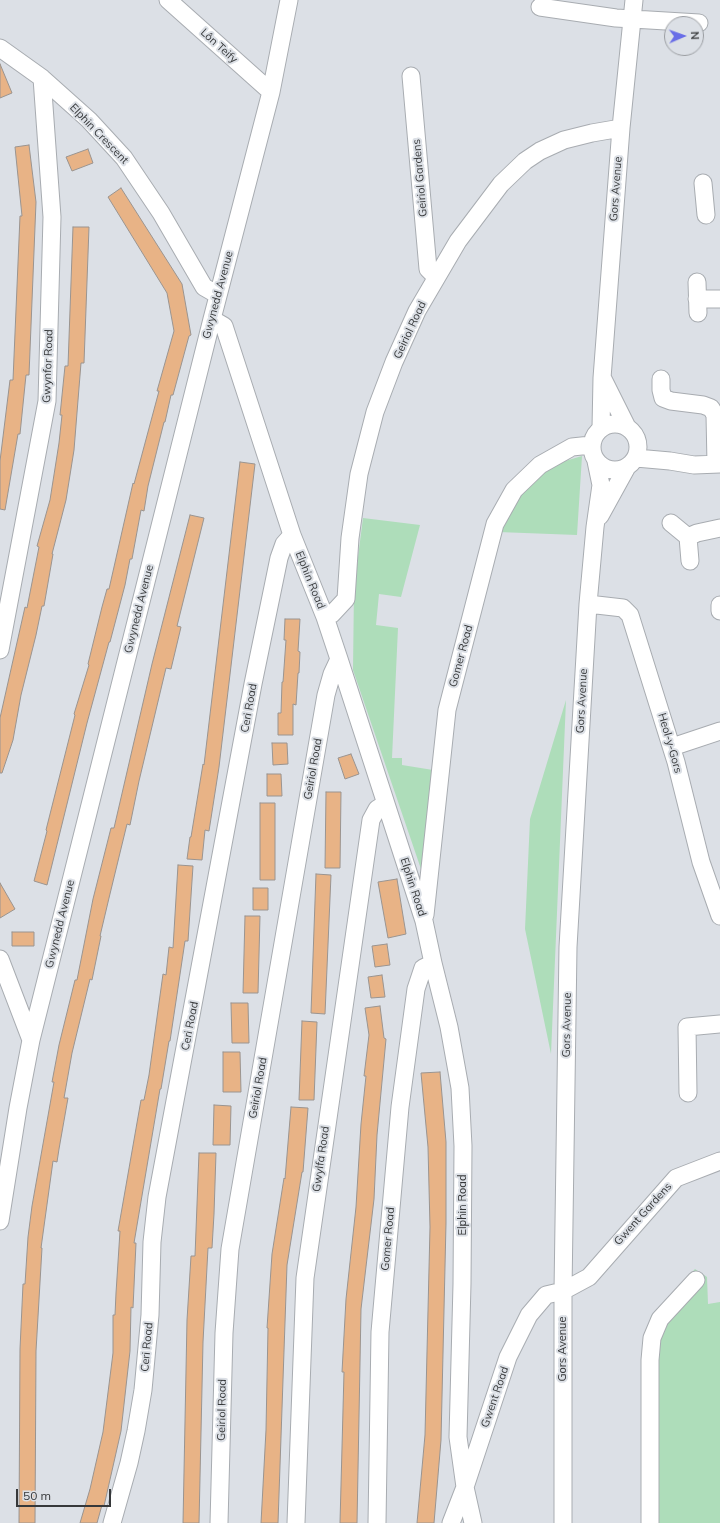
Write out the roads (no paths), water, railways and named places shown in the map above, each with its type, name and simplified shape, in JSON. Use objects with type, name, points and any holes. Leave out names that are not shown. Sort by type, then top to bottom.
[{"type":"street","name":"Lôn Teify","points":[[168,0],[271,92]]},
{"type":"street","name":"Gwynedd Avenue","points":[[0,1221],[18,1108],[31,1040],[218,295],[271,92],[289,0]]},
{"type":"street","name":"Gors Avenue","points":[[602,428],[602,378],[620,128],[634,0]]},
{"type":"street","points":[[540,7],[632,19],[664,21]]},
{"type":"street","name":"Elphin Crescent","points":[[0,48],[42,78],[89,120],[124,158],[161,213],[204,287],[218,295]]},
{"type":"street","name":"Geiriol Gardens","points":[[411,76],[428,269],[436,277]]},
{"type":"street","name":"Gwynfor Road","points":[[0,650],[47,402],[52,217],[42,78]]},
{"type":"street","name":"Geiriol Road","points":[[325,617],[332,614],[346,599],[350,538],[359,474],[375,412],[394,362],[417,311],[436,277],[458,241],[501,184],[525,161],[540,151],[564,140],[620,128]]},
{"type":"street","points":[[697,282],[698,306],[720,298]]},
{"type":"street","name":"Elphin Road","points":[[212,319],[224,326],[292,535],[325,617],[424,921],[449,1027],[460,1088],[463,1138],[462,1284],[458,1437],[465,1487],[473,1523]]},
{"type":"street","points":[[602,378],[632,432],[638,446],[631,463]]},
{"type":"street","points":[[661,379],[663,398],[671,401],[716,405],[715,415],[718,464],[694,465],[670,461],[631,463],[620,470],[610,470],[602,467],[596,461],[591,445],[595,434],[609,424],[616,423],[632,432],[670,461]]},
{"type":"street","name":"Gomer Road","points":[[424,921],[447,710],[495,524],[514,490],[540,465],[572,447],[591,445]]},
{"type":"street","name":"Gors Avenue","points":[[563,1523],[563,1291],[568,947],[588,604],[595,527],[601,485],[596,461]]},
{"type":"street","name":"Gors Avenue","points":[[595,527],[631,463]]},
{"type":"street","points":[[670,523],[688,537],[690,561]]},
{"type":"street","points":[[688,537],[697,533],[720,528]]},
{"type":"street","name":"Ceri Road","points":[[112,1523],[129,1463],[143,1390],[150,1315],[152,1242],[159,1190],[255,677],[279,558],[284,544],[292,535]]},
{"type":"street","name":"Heol-y-Gors","points":[[588,604],[623,608],[630,615],[672,747],[701,862],[720,916]]},
{"type":"street","points":[[720,606],[720,611]]},
{"type":"street","name":"Geiriol Road","points":[[220,1523],[224,1325],[230,1249],[326,695],[332,674],[339,659]]},
{"type":"street","points":[[672,747],[720,731]]},
{"type":"street","name":"Gwylfa Road","points":[[296,1523],[305,1278],[371,820],[377,809],[385,804]]},
{"type":"street","points":[[0,959],[31,1040]]},
{"type":"street","name":"Gomer Road","points":[[377,1523],[380,1332],[400,1107],[416,989],[424,968],[433,963]]},
{"type":"street","points":[[688,1093],[687,1028],[720,1024]]},
{"type":"street","name":"Gwent Gardens","points":[[563,1291],[589,1277],[676,1178],[720,1161]]},
{"type":"street","points":[[650,1523],[650,1360],[652,1338],[660,1320],[696,1280]]},
{"type":"street","name":"Gwent Road","points":[[450,1523],[465,1487],[508,1357],[529,1315],[546,1295],[563,1291]]},
{"type":"street","points":[[458,1410],[474,1423],[485,1426]]}]
